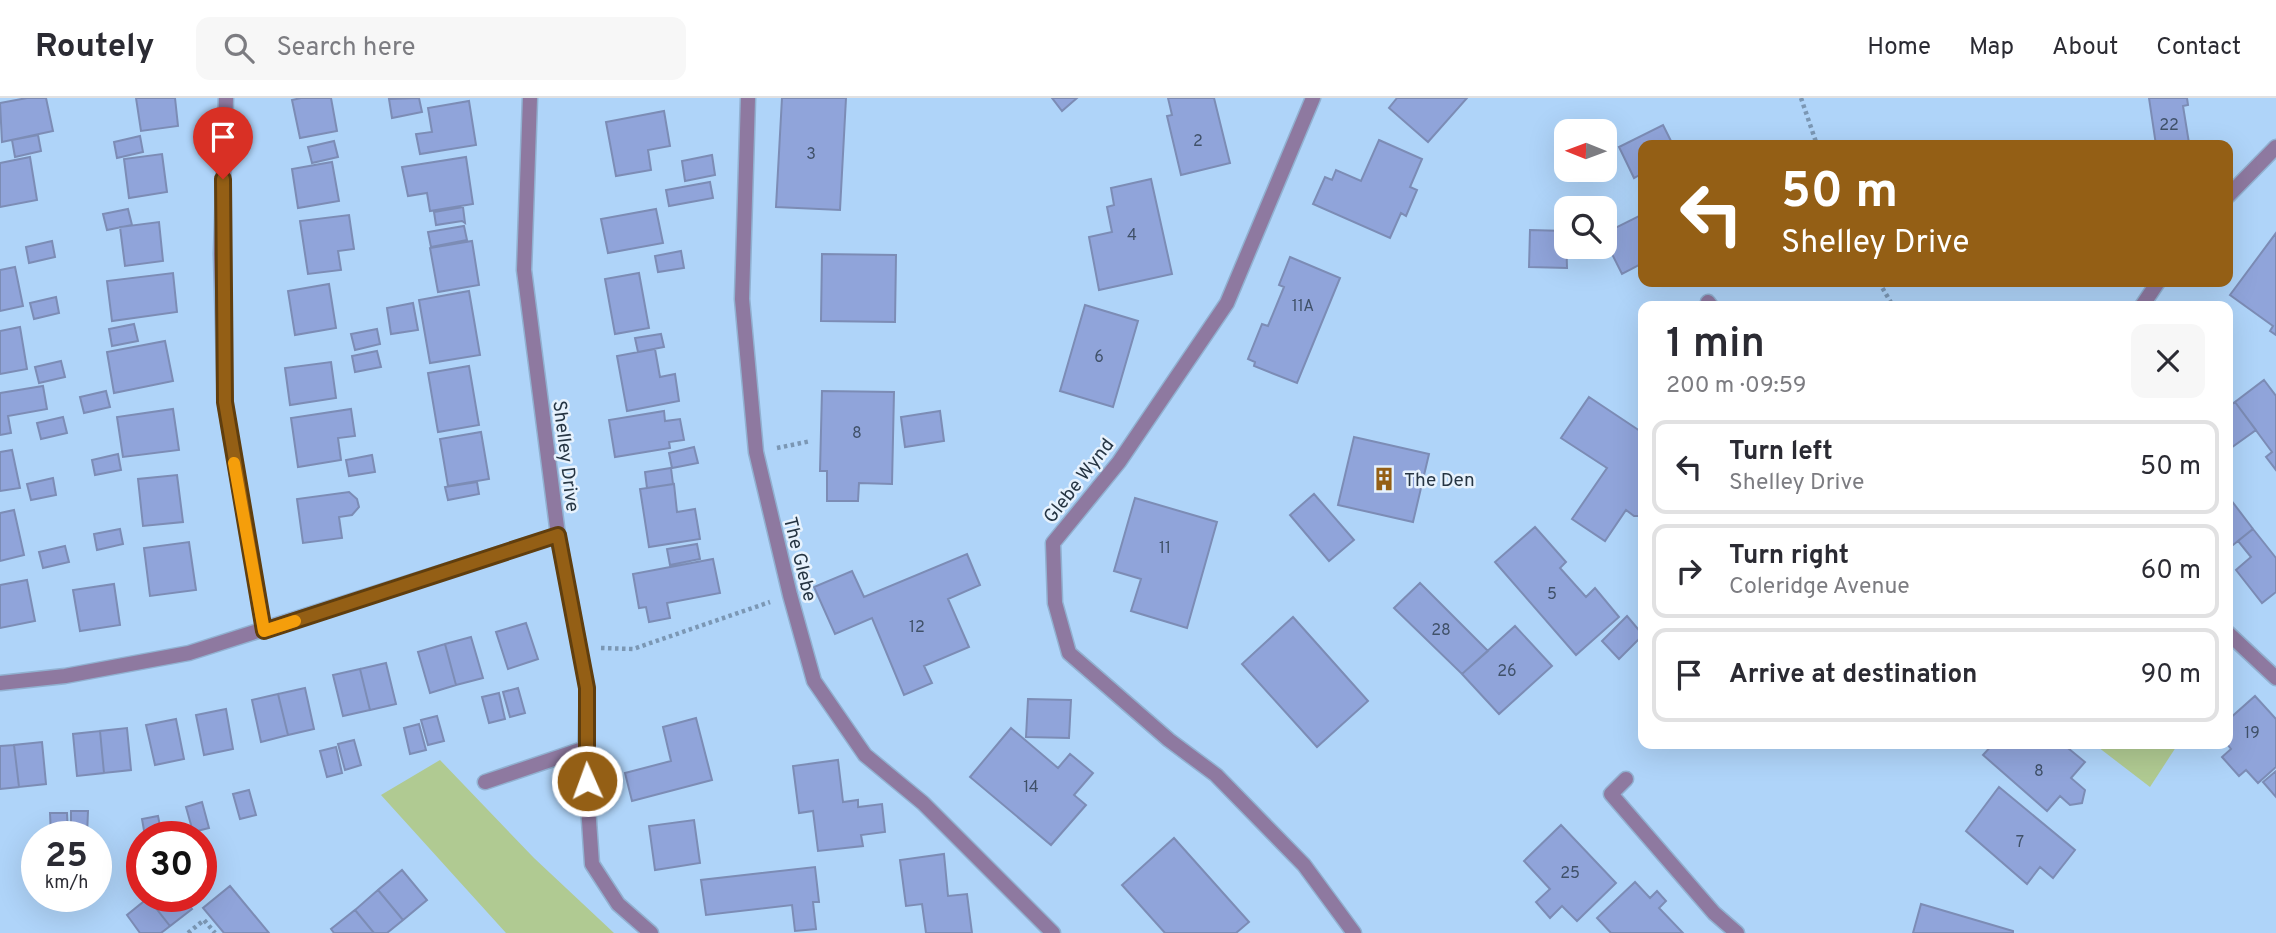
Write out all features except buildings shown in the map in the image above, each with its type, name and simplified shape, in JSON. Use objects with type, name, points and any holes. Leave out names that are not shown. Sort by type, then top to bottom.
[{"type":"street","points":[[226,98],[221,254],[225,402],[264,631]]},
{"type":"street","name":"Shelley Drive","points":[[0,683],[65,676],[189,653],[558,535],[524,270],[530,98]]},
{"type":"street","name":"The Glebe","points":[[748,98],[742,299],[756,453],[789,595],[814,681],[866,755],[923,803],[1053,933]]},
{"type":"street","name":"Glebe Wynd","points":[[1313,98],[1227,303],[1119,462],[1053,543],[1055,603],[1069,653],[1169,740],[1216,775],[1304,865],[1354,933]]},
{"type":"street","points":[[2233,191],[2276,147]]},
{"type":"street","points":[[558,535],[587,688],[586,748],[592,864],[618,904],[651,933]]},
{"type":"street","points":[[2233,638],[2276,678]]},
{"type":"street","points":[[485,782],[586,748]]},
{"type":"street","points":[[1626,779],[1611,793],[1714,913],[1737,933]]},
{"type":"path","points":[[1801,98],[1815,140]]},
{"type":"path","points":[[756,453],[811,441]]},
{"type":"path","points":[[579,647],[633,649],[789,595]]},
{"type":"path","points":[[188,933],[204,920],[215,933]]},
{"type":"green space","points":[[2101,749],[2175,749],[2150,787]]},
{"type":"green space","points":[[440,760],[534,858],[614,933],[506,933],[381,795]]},
{"type":"slow traffic","points":[[234,463],[264,631],[295,621]]},
{"type":"place","name":"The Den","points":[[1384,479]]},
{"type":"route","points":[[223,179],[221,254],[225,402],[264,631],[558,535],[587,688],[587,781]]}]
